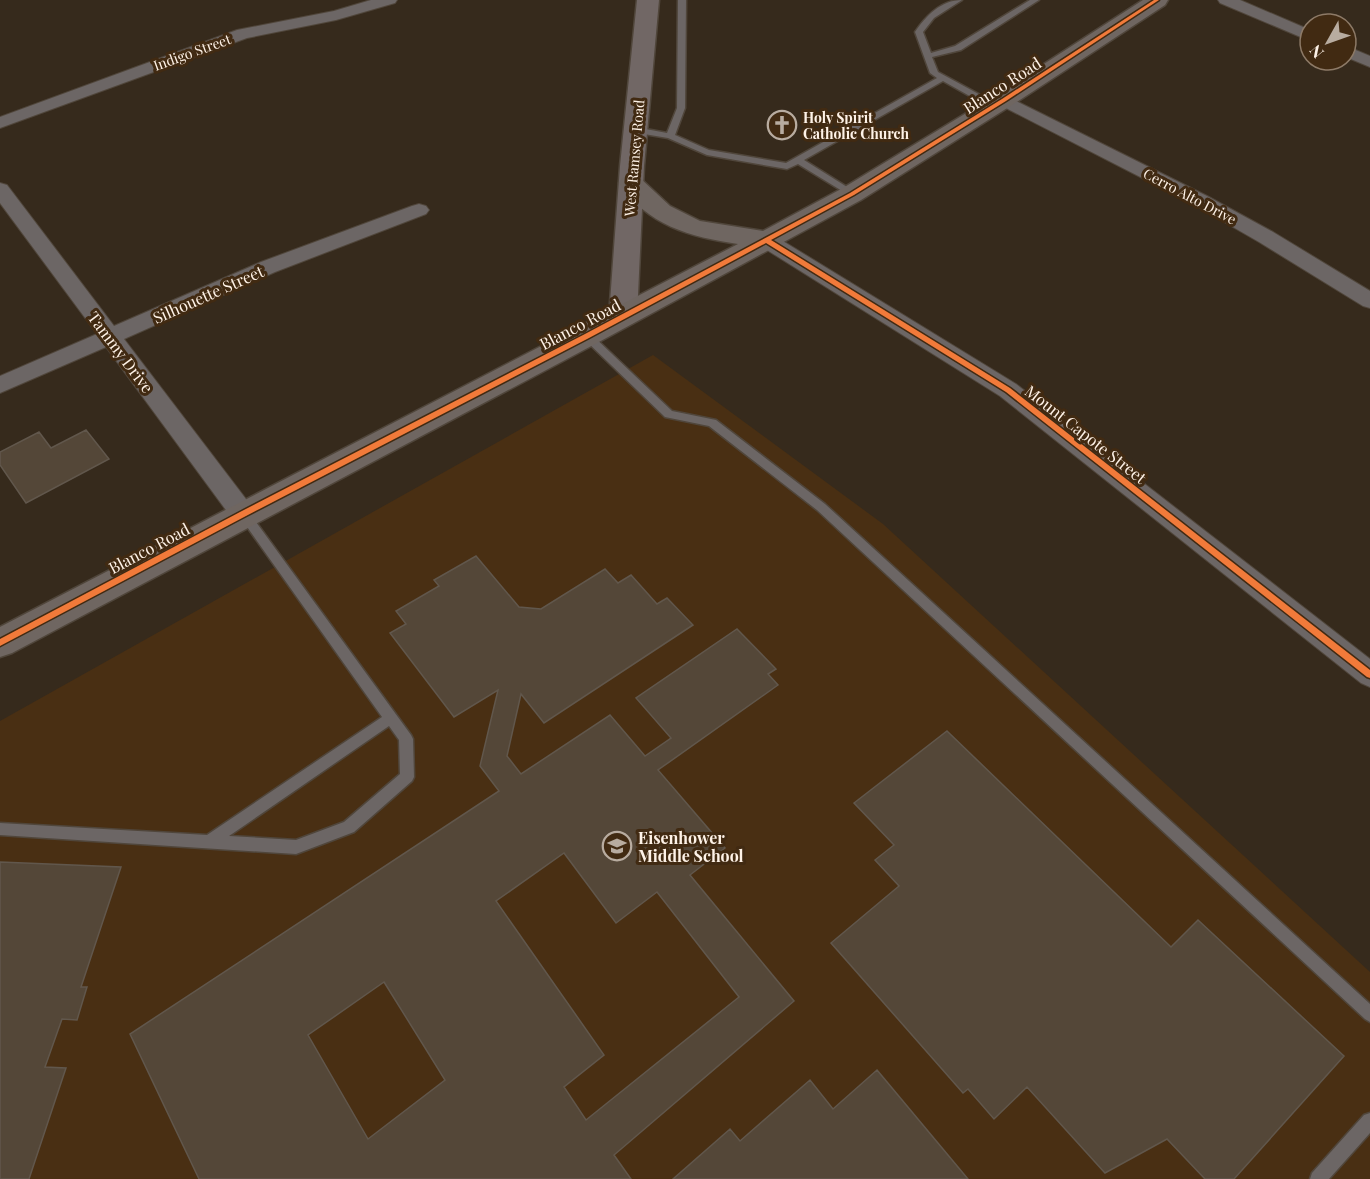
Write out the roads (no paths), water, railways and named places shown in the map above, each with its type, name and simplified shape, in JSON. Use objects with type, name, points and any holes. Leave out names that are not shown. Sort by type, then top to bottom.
[{"type":"main road","name":"Blanco Road","points":[[0,643],[587,336],[852,194],[999,103],[1157,0]]},
{"type":"main road","points":[[631,183],[647,204],[688,227],[766,240]]},
{"type":"street","name":"Indigo Street","points":[[0,123],[243,34],[336,15],[389,0]]},
{"type":"street","name":"West Ramsey Road","points":[[623,316],[635,130],[648,0]]},
{"type":"street","points":[[1226,0],[1298,31]]},
{"type":"street","name":"Cerro Alto Drive","points":[[999,103],[1200,200],[1266,237],[1370,301]]},
{"type":"street","name":"Tammy Drive","points":[[0,189],[243,514]]},
{"type":"street","name":"Silhouette Street","points":[[0,385],[268,267],[419,210]]},
{"type":"street","name":"Mount Capote Street","points":[[766,240],[1008,390],[1370,675]]},
{"type":"lane","points":[[670,136],[681,108],[682,0]]},
{"type":"lane","points":[[958,0],[931,16],[919,32],[934,73],[999,103]]},
{"type":"lane","points":[[928,56],[958,48],[1035,0]]},
{"type":"lane","points":[[635,130],[670,136],[707,152],[787,166],[943,78]]},
{"type":"lane","points":[[798,160],[852,194]]},
{"type":"lane","points":[[587,336],[669,414],[712,423],[821,507],[1370,1014]]},
{"type":"lane","points":[[0,829],[296,847],[349,827],[407,777],[406,739],[243,514]]},
{"type":"lane","points":[[208,842],[392,718]]},
{"type":"lane","points":[[1318,1179],[1370,1121]]},
{"type":"place","name":"Holy Spirit Catholic Church","points":[[782,125]]},
{"type":"place","name":"Eisenhower Middle School","points":[[617,846]]}]
